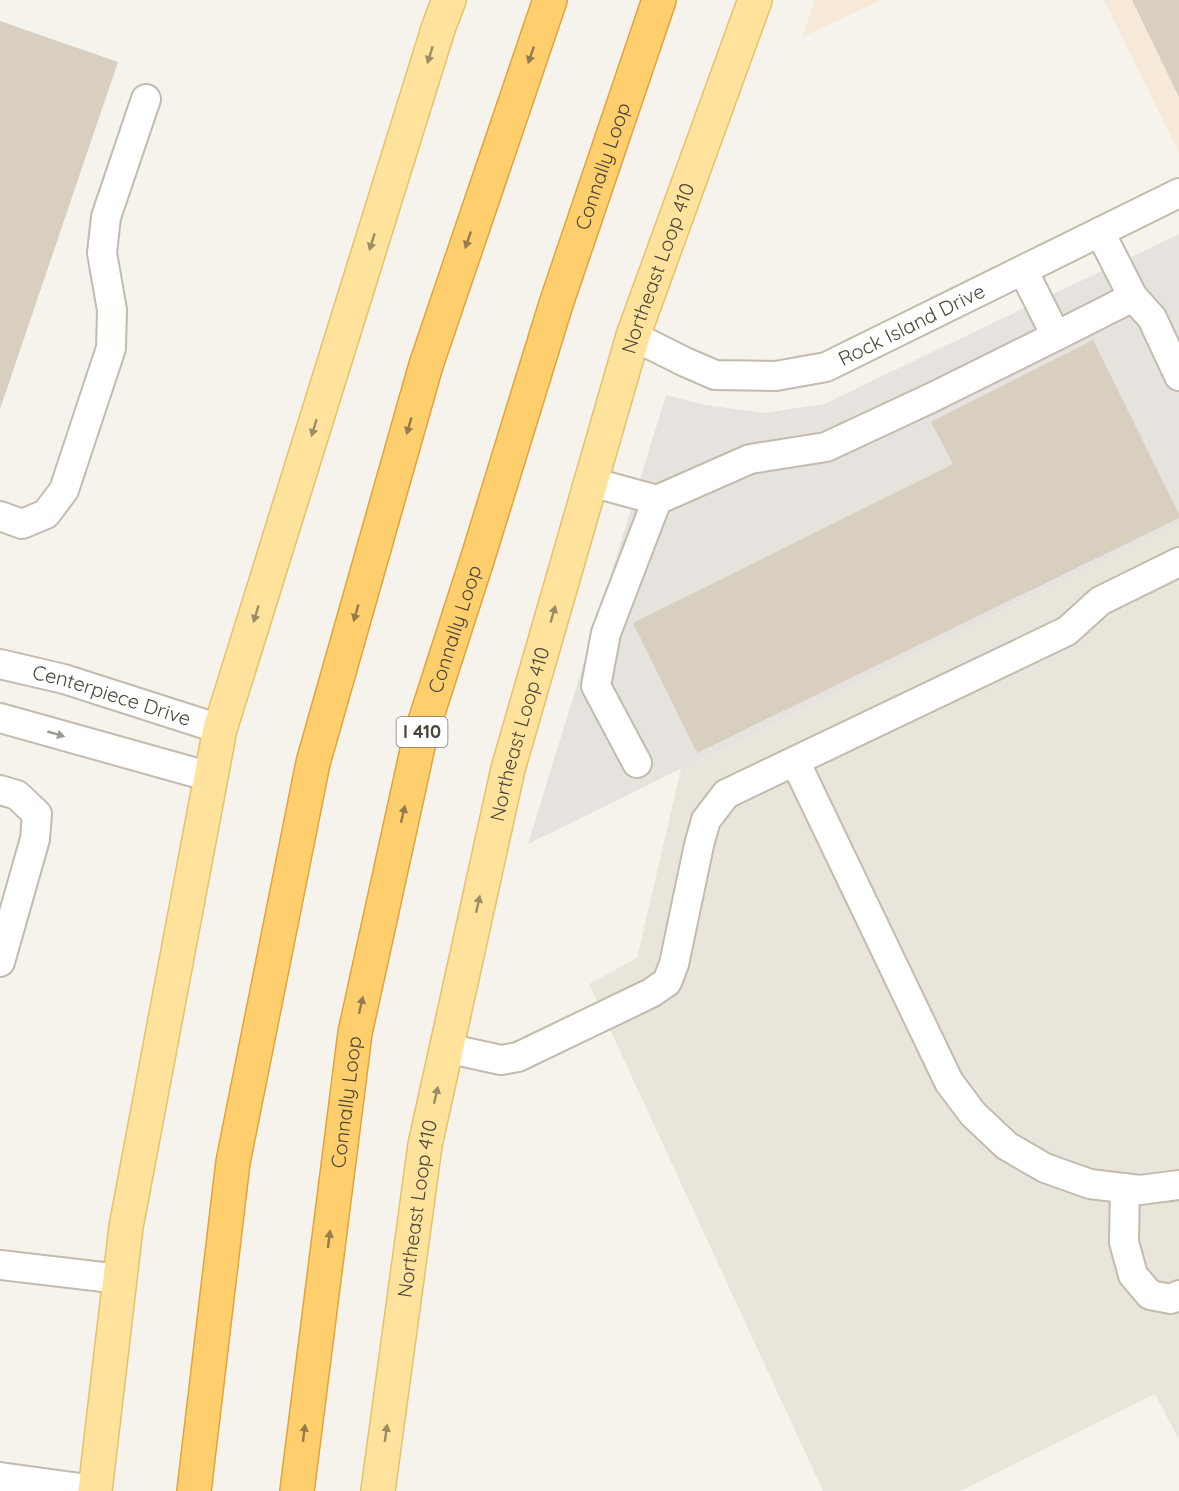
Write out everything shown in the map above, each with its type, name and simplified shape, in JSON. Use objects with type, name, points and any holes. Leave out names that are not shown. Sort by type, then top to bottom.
[{"type":"highway","points":[[194,1491],[233,1162],[313,764],[426,365],[550,0]]},
{"type":"highway","name":"Connally Loop","points":[[297,1491],[355,1033],[420,737],[482,546],[556,304],[659,0]]},
{"type":"main road","points":[[95,1490],[126,1227],[220,729],[449,0]]},
{"type":"main road","name":"Northeast Loop 410","points":[[378,1491],[425,1145],[508,769],[633,336],[755,0]]},
{"type":"street","points":[[0,516],[22,524],[46,514],[64,490],[111,348],[112,310],[102,253],[106,217],[146,99]]},
{"type":"street","name":"Rock Island Drive","points":[[633,336],[715,375],[776,376],[826,367],[1179,193]]},
{"type":"street","points":[[1100,232],[1132,297],[1152,318],[1179,376]]},
{"type":"street","points":[[1023,270],[1056,336]]},
{"type":"street","points":[[591,482],[657,500],[750,459],[826,447],[931,398],[1132,297]]},
{"type":"street","points":[[637,763],[596,686],[606,633],[657,500]]},
{"type":"street","points":[[446,1048],[501,1060],[518,1057],[651,993],[666,982],[674,964],[706,820],[726,794],[1067,631],[1100,601],[1179,562]]},
{"type":"street","name":"Centerpiece Drive","points":[[0,664],[64,679],[220,729]]},
{"type":"street","points":[[0,718],[211,777]]},
{"type":"street","points":[[795,761],[949,1082],[973,1114],[1007,1146],[1045,1167],[1090,1184],[1140,1190],[1179,1185]]},
{"type":"street","points":[[0,790],[17,795],[37,814],[35,839],[0,962]]},
{"type":"street","points":[[1125,1188],[1124,1242],[1133,1275],[1150,1295],[1171,1299],[1179,1295]]},
{"type":"street","points":[[0,1265],[120,1279]]},
{"type":"street","points":[[0,1477],[95,1490]]},
{"type":"shaded area","points":[[815,0],[881,0],[802,37]]},
{"type":"shaded area","points":[[1104,0],[1179,0],[1179,153]]},
{"type":"shaded area","points":[[1179,234],[1179,524],[528,844],[666,395],[706,405],[764,413],[824,404]]},
{"type":"shaded area","points":[[1179,524],[1179,1440],[1155,1394],[960,1491],[823,1491],[589,984],[637,958],[681,769]]},
{"type":"building","points":[[1132,0],[1179,0],[1179,97]]},
{"type":"building","points":[[0,21],[118,62],[0,409]]},
{"type":"building","points":[[1093,340],[1179,518],[697,753],[633,623],[953,464],[931,422]]}]
